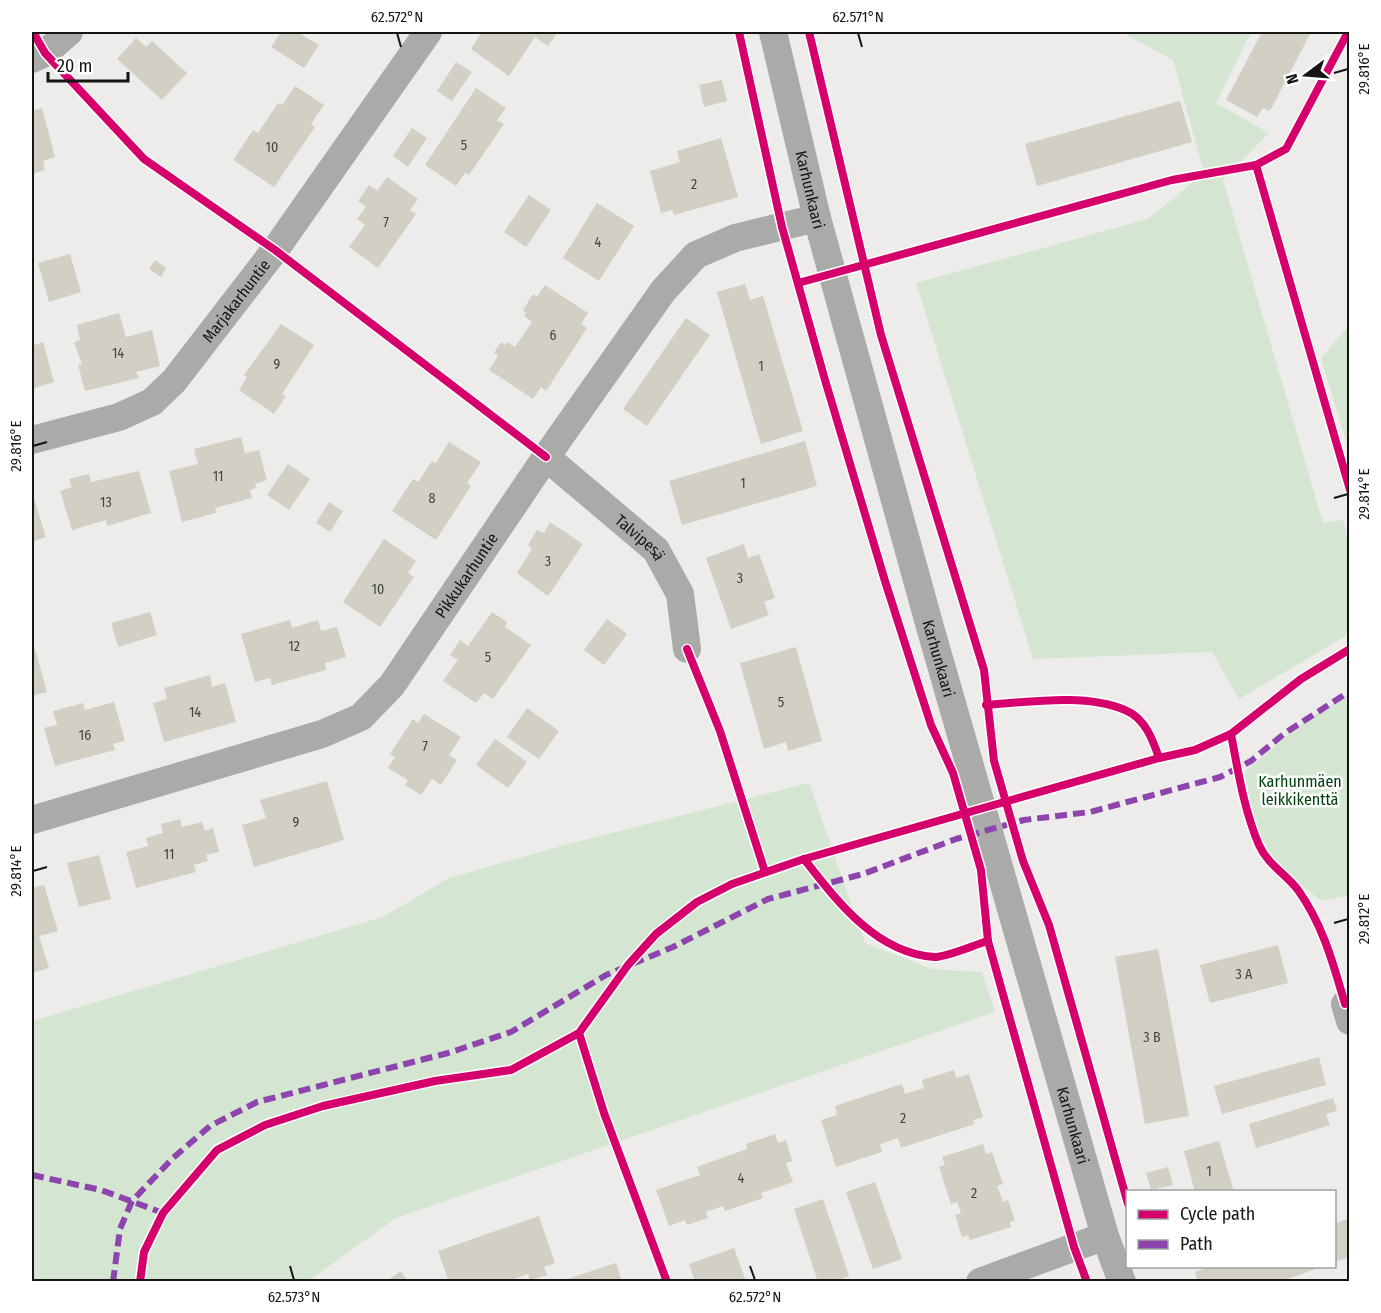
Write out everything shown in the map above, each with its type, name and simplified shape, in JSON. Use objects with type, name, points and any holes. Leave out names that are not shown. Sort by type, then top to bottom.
[{"type":"street","points":[[32,59],[45,53],[69,32]]},
{"type":"street","name":"Marjakarhuntie","points":[[32,440],[119,417],[153,402],[174,381],[275,250],[428,32]]},
{"type":"street","name":"Karhunkaari","points":[[773,32],[817,218],[1105,1236],[1122,1281]]},
{"type":"street","name":"Pikkukarhuntie","points":[[32,820],[322,734],[361,717],[392,685],[546,457],[663,291],[696,255],[735,238],[817,218]]},
{"type":"street","name":"Talvipesä","points":[[546,457],[656,550],[680,594],[687,649]]},
{"type":"street","points":[[980,1281],[1105,1236]]},
{"type":"green space","points":[[1121,32],[1251,32],[1216,103],[1269,133],[1223,180],[1323,523],[1343,520],[1349,544],[1349,634],[1239,699],[1212,652],[1033,659],[916,283],[1148,219],[1204,173],[1173,60]]},
{"type":"green space","points":[[1349,325],[1349,451],[1321,358]]},
{"type":"green space","name":"Karhunmäen leikkikenttä","points":[[1349,694],[1349,895],[1321,901],[1282,870],[1270,855],[1255,820],[1245,771],[1309,718]]},
{"type":"green space","points":[[809,783],[865,943],[932,969],[982,972],[995,1012],[396,1218],[308,1281],[32,1281],[32,1021],[383,917],[449,878],[568,844]]},
{"type":"building","points":[[281,32],[297,32],[319,45],[304,68],[271,47]]},
{"type":"building","points":[[482,32],[558,32],[548,46],[535,37],[509,76],[471,49]]},
{"type":"building","points":[[1262,32],[1311,32],[1270,111],[1263,108],[1257,117],[1226,100]]},
{"type":"building","points":[[136,38],[146,47],[152,41],[187,73],[162,100],[117,59]]},
{"type":"building","points":[[456,62],[472,72],[452,101],[437,91]]},
{"type":"building","points":[[722,80],[727,101],[704,107],[699,85]]},
{"type":"building","points":[[295,86],[324,105],[311,124],[315,127],[274,187],[233,160],[253,130],[258,133],[278,103],[282,105]]},
{"type":"building","points":[[476,88],[506,108],[497,120],[504,124],[469,175],[465,173],[456,186],[425,165]]},
{"type":"building","points":[[1180,101],[1192,142],[1037,186],[1025,144]]},
{"type":"building","points":[[42,108],[55,157],[43,161],[45,170],[32,174],[32,111]]},
{"type":"building","points":[[412,128],[427,138],[408,167],[393,156]]},
{"type":"building","points":[[721,138],[738,197],[674,215],[672,210],[661,213],[650,171],[680,162],[677,151]]},
{"type":"building","points":[[387,177],[418,199],[410,210],[416,214],[378,268],[349,247],[365,225],[357,219],[366,207],[358,201],[369,185],[377,191]]},
{"type":"building","points":[[529,195],[551,210],[526,247],[504,232]]},
{"type":"building","points":[[597,203],[634,226],[599,281],[563,258]]},
{"type":"building","points":[[70,254],[81,292],[49,302],[38,263]]},
{"type":"building","points":[[155,260],[166,268],[161,277],[149,269]]},
{"type":"building","points":[[745,284],[750,300],[763,296],[803,431],[761,444],[717,292]]},
{"type":"building","points":[[545,285],[588,313],[581,324],[587,328],[546,391],[541,387],[533,399],[489,370],[498,356],[494,353],[501,342],[505,345],[507,342],[515,347],[532,322],[524,316],[526,313],[523,310],[533,294],[537,297]]},
{"type":"building","points":[[119,313],[126,337],[152,330],[160,366],[136,372],[139,378],[85,391],[78,365],[82,364],[74,342],[80,340],[77,325]]},
{"type":"building","points":[[686,318],[710,335],[647,426],[623,409]]},
{"type":"building","points":[[281,324],[314,345],[282,394],[286,396],[274,414],[239,390],[247,377],[244,375]]},
{"type":"building","points":[[43,342],[54,382],[32,389],[32,346]]},
{"type":"building","points":[[241,437],[245,453],[259,450],[267,480],[255,484],[256,488],[250,490],[252,498],[215,508],[216,513],[182,522],[169,471],[198,464],[194,449]]},
{"type":"building","points":[[805,441],[817,486],[682,525],[669,481]]},
{"type":"building","points":[[449,442],[481,462],[467,483],[471,486],[436,540],[392,511],[413,479],[418,482],[432,461],[436,463]]},
{"type":"building","points":[[288,464],[310,479],[289,510],[267,495]]},
{"type":"building","points":[[139,471],[151,513],[107,526],[106,520],[72,530],[60,491],[72,487],[69,479],[89,474],[91,482]]},
{"type":"building","points":[[32,492],[46,537],[32,542]]},
{"type":"building","points":[[329,502],[343,511],[330,532],[316,523]]},
{"type":"building","points":[[550,522],[583,544],[548,596],[517,573],[532,549],[528,545],[537,530],[544,533]]},
{"type":"building","points":[[384,539],[416,561],[408,573],[414,577],[380,627],[343,602]]},
{"type":"building","points":[[744,544],[748,558],[759,554],[775,598],[764,602],[769,615],[731,629],[706,558]]},
{"type":"building","points":[[150,612],[157,635],[118,647],[111,623]]},
{"type":"building","points":[[492,612],[507,622],[505,627],[531,645],[493,699],[484,693],[476,703],[443,681],[458,660],[450,655],[460,640],[468,646]]},
{"type":"building","points":[[607,619],[627,634],[604,665],[584,650]]},
{"type":"building","points":[[290,620],[292,628],[318,620],[321,631],[337,627],[346,657],[325,663],[326,670],[272,685],[270,678],[255,682],[241,634]]},
{"type":"building","points":[[796,647],[822,741],[788,751],[786,742],[764,749],[740,663]]},
{"type":"building","points":[[35,649],[47,692],[32,696],[32,650]]},
{"type":"building","points":[[210,675],[212,687],[225,683],[236,722],[164,742],[153,703],[167,699],[164,688]]},
{"type":"building","points":[[114,702],[125,741],[113,744],[115,750],[55,766],[44,728],[57,725],[53,711],[83,703],[85,710]]},
{"type":"building","points":[[527,708],[559,731],[539,759],[507,737]]},
{"type":"building","points":[[424,714],[461,737],[449,755],[457,760],[441,785],[432,779],[421,795],[405,785],[408,780],[388,768],[395,757],[390,754],[413,719],[418,723]]},
{"type":"building","points":[[495,739],[527,762],[508,788],[476,765]]},
{"type":"building","points":[[327,781],[344,840],[254,867],[242,825],[266,818],[260,800]]},
{"type":"building","points":[[180,819],[182,827],[202,822],[205,831],[213,828],[219,852],[206,855],[208,861],[194,865],[196,872],[136,888],[126,852],[148,846],[146,838],[163,833],[161,824]]},
{"type":"building","points":[[99,855],[111,899],[79,907],[67,863]]},
{"type":"building","points":[[44,885],[58,931],[39,936],[49,968],[32,973],[32,888]]},
{"type":"building","points":[[1278,945],[1288,983],[1210,1003],[1200,965]]},
{"type":"building","points":[[1158,949],[1189,1116],[1145,1124],[1115,957]]},
{"type":"building","points":[[1319,1057],[1326,1085],[1222,1114],[1214,1086]]},
{"type":"building","points":[[954,1070],[956,1078],[969,1074],[983,1117],[973,1120],[975,1124],[901,1148],[898,1138],[880,1144],[882,1152],[836,1167],[821,1120],[837,1115],[835,1106],[902,1084],[905,1094],[924,1088],[922,1080]]},
{"type":"building","points":[[1333,1098],[1337,1111],[1326,1114],[1330,1125],[1256,1148],[1249,1124]]},
{"type":"building","points":[[775,1134],[778,1143],[786,1140],[792,1161],[786,1163],[793,1182],[761,1193],[763,1198],[725,1211],[723,1206],[706,1212],[708,1218],[687,1225],[685,1220],[669,1226],[656,1190],[700,1175],[697,1167],[747,1149],[746,1144]]},
{"type":"building","points":[[1219,1141],[1233,1190],[1194,1190],[1184,1151]]},
{"type":"building","points":[[983,1144],[986,1154],[992,1152],[1003,1184],[997,1186],[1003,1202],[1008,1200],[1015,1220],[1010,1222],[1011,1227],[970,1240],[968,1235],[962,1237],[955,1215],[961,1213],[957,1202],[951,1204],[939,1167],[945,1165],[942,1157]]},
{"type":"building","points":[[1168,1167],[1173,1185],[1151,1190],[1146,1173]]},
{"type":"building","points":[[875,1182],[902,1259],[873,1269],[846,1192]]},
{"type":"building","points":[[823,1199],[849,1276],[833,1282],[818,1282],[794,1209]]},
{"type":"building","points":[[539,1216],[555,1263],[544,1267],[547,1275],[530,1280],[528,1274],[514,1279],[515,1282],[449,1282],[438,1251]]},
{"type":"building","points":[[1350,1218],[1350,1257],[1336,1261],[1336,1223]]},
{"type":"building","points":[[734,1248],[746,1281],[752,1279],[753,1282],[695,1282],[689,1264]]},
{"type":"building","points":[[616,1263],[622,1282],[567,1282],[567,1279]]},
{"type":"building","points":[[1206,1268],[1318,1268],[1279,1282],[1198,1282],[1195,1272]]},
{"type":"building","points":[[401,1271],[408,1282],[385,1282]]},
{"type":"marked path","points":[[113,1282],[120,1229],[132,1201],[173,1158],[210,1126],[257,1102],[448,1053],[511,1032],[606,975],[673,947],[768,899],[863,874],[956,839],[1024,820],[1090,812],[1220,777],[1251,761],[1285,733],[1350,691]]},
{"type":"marked path","points":[[32,1175],[101,1190],[163,1213]]},
{"type":"cycle path","points":[[33,32],[45,53],[144,159],[275,250],[546,457]]},
{"type":"cycle path","points":[[739,32],[782,227],[885,581],[931,725],[953,773],[981,870],[988,941],[1074,1247],[1087,1282]]},
{"type":"cycle path","points":[[809,32],[881,335],[984,670],[994,761],[1023,861],[1049,925],[1126,1197]]},
{"type":"cycle path","points":[[798,283],[1172,180],[1256,165],[1286,149],[1348,32]]},
{"type":"cycle path","points":[[1256,165],[1350,490]]},
{"type":"cycle path","points":[[687,649],[720,731],[765,872]]},
{"type":"cycle path","points":[[140,1282],[144,1252],[163,1213],[217,1150],[265,1125],[323,1106],[435,1081],[511,1070],[579,1033],[628,965],[656,934],[697,902],[732,884],[804,859],[1159,758],[1195,750],[1231,734],[1301,679],[1350,649]]},
{"type":"cycle path","points":[[986,705],[1057,700],[1110,705],[1138,718],[1151,737],[1159,758]]},
{"type":"cycle path","points":[[1231,734],[1245,804],[1259,845],[1267,858],[1293,884],[1307,903],[1326,945],[1345,1004]]},
{"type":"cycle path","points":[[804,859],[844,907],[876,935],[894,946],[934,957],[988,941]]},
{"type":"cycle path","points":[[579,1033],[604,1113],[667,1282]]}]
